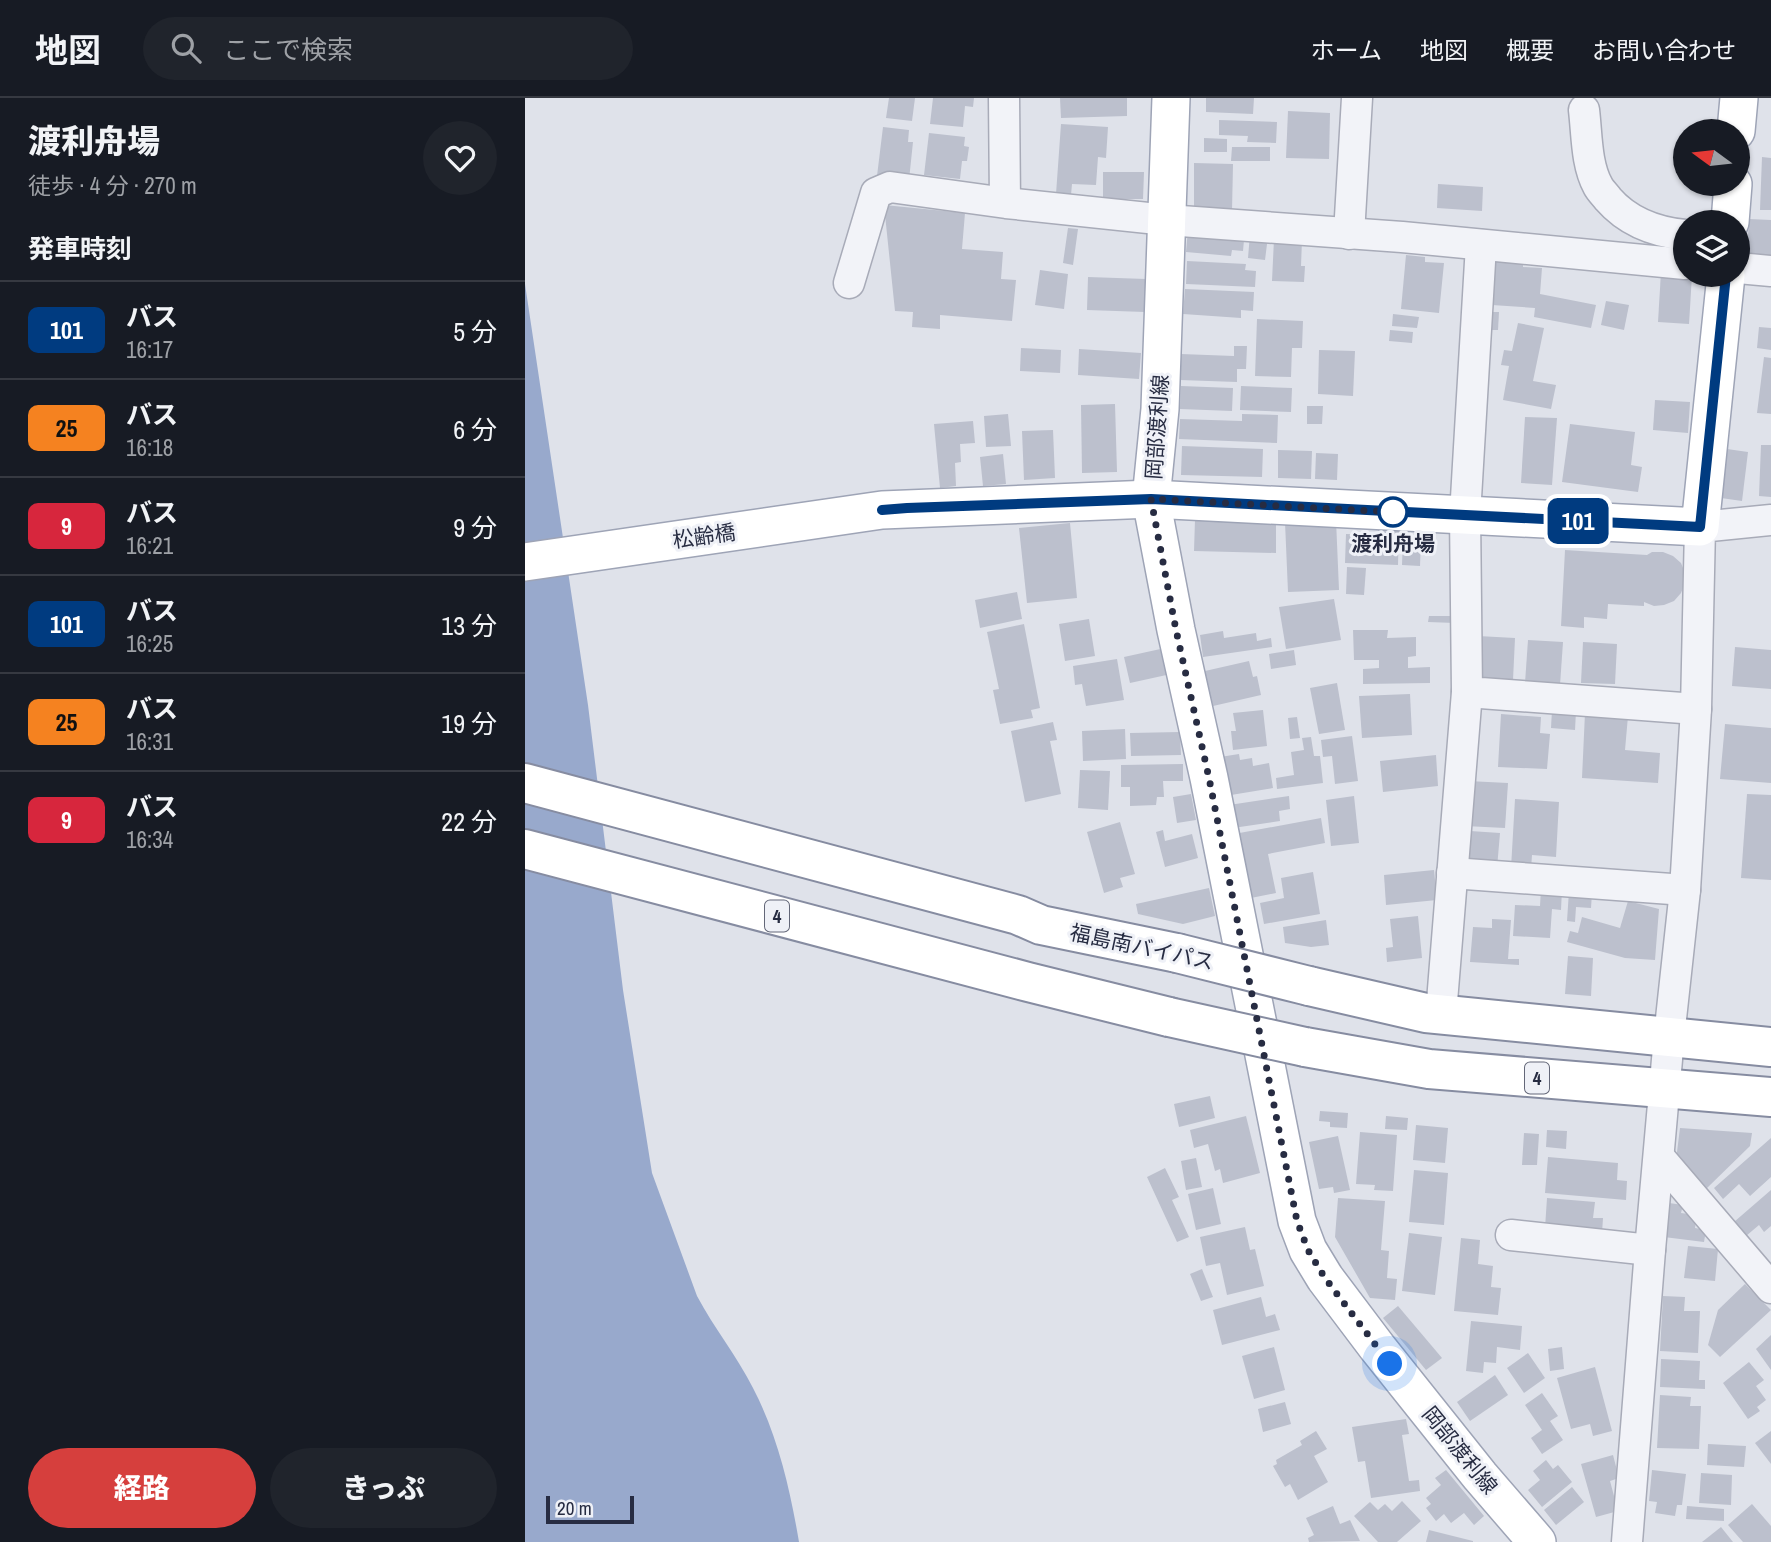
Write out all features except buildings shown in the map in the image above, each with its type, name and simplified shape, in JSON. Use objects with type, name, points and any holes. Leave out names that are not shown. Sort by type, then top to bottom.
[{"type":"highway","name":"福島南バイパス","points":[[525,783],[1018,915],[1041,925],[1177,953],[1426,1013],[1771,1046]]},
{"type":"highway","name":"4","points":[[525,849],[1028,982],[1305,1047],[1429,1069],[1771,1097]]},
{"type":"main road","name":"岡部渡利線","points":[[1171,98],[1160,409],[1151,499],[1297,1221],[1308,1250],[1325,1278],[1480,1476],[1537,1542]]},
{"type":"main road","points":[[1737,119],[1739,98]]},
{"type":"main road","points":[[1700,527],[1725,287]]},
{"type":"main road","name":"松齢橋","points":[[525,562],[882,510],[1151,499],[1700,527]]},
{"type":"street","points":[[1004,98],[1005,202]]},
{"type":"street","points":[[1349,234],[1357,98]]},
{"type":"street","points":[[1584,110],[1590,159],[1598,187],[1617,209],[1641,225],[1673,233]]},
{"type":"street","points":[[849,283],[876,193],[890,187],[1167,220],[1673,263]]},
{"type":"street","points":[[1441,1014],[1467,692],[1465,515],[1481,245]]},
{"type":"street","points":[[1750,269],[1771,271]]},
{"type":"street","points":[[1627,1542],[1650,1250],[1685,890],[1696,709],[1700,527],[1771,520]]},
{"type":"street","points":[[1467,692],[1696,709]]},
{"type":"street","points":[[1452,873],[1685,890]]},
{"type":"street","points":[[1659,1157],[1771,1288]]},
{"type":"street","points":[[1511,1235],[1650,1250]]},
{"type":"water","points":[[525,284],[588,705],[623,990],[652,1173],[697,1296],[747,1376],[762,1406],[787,1483],[799,1542],[525,1542]]},
{"type":"bus line","name":"101","points":[[882,510],[1151,499],[1700,527],[1725,287]]},
{"type":"place","name":"渡利舟場","points":[[1393,512]]},
{"type":"route","points":[[1390,1364],[1325,1278],[1308,1250],[1297,1221],[1151,499],[1393,512]]}]
